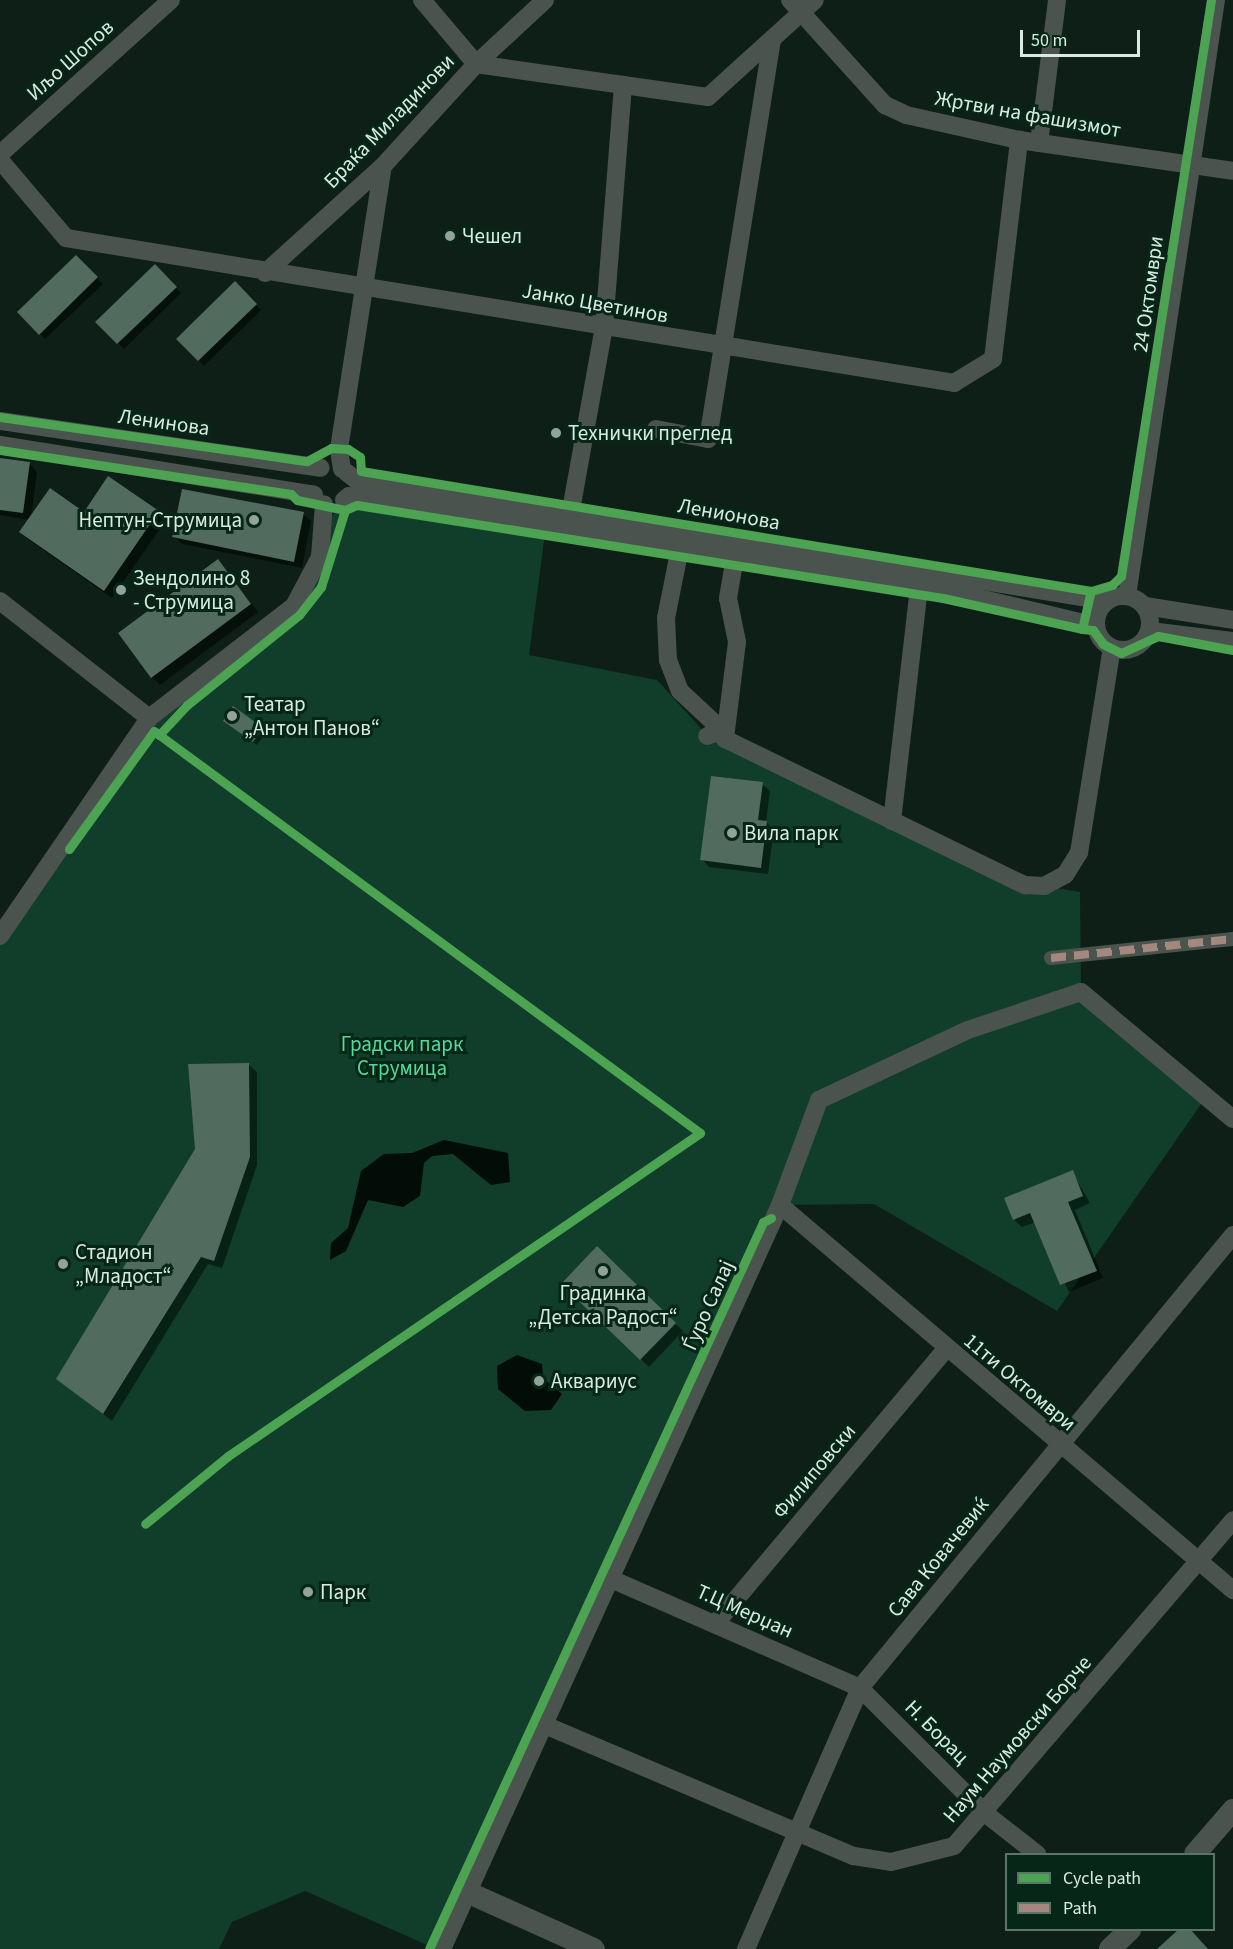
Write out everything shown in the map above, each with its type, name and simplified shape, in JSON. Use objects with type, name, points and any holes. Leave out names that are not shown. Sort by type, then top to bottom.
[{"type":"street","name":"Иљо Шопов","points":[[0,154],[171,0]]},
{"type":"street","points":[[422,0],[476,64],[708,98],[772,39],[796,6],[815,0]]},
{"type":"street","name":"Браќа Миладинови","points":[[265,273],[383,166],[476,64],[546,0]]},
{"type":"street","points":[[1038,143],[1058,0]]},
{"type":"street","name":"24 Октомври","points":[[1127,596],[1216,0]]},
{"type":"street","name":"Жртви на фашизмот","points":[[796,6],[885,105],[906,115],[1019,140],[1233,171]]},
{"type":"street","points":[[656,429],[708,439],[772,39]]},
{"type":"street","points":[[571,510],[604,327],[623,85]]},
{"type":"street","name":"Јанко Цветинов","points":[[0,160],[66,238],[265,273],[362,285],[722,347],[954,383],[976,374],[993,359],[1019,140]]},
{"type":"street","points":[[334,469],[383,166]]},
{"type":"street","name":"Ленинова","points":[[0,421],[334,469]]},
{"type":"street","points":[[0,445],[330,501],[385,501],[680,548],[920,587],[1096,626],[1112,648],[1079,853],[1065,875],[1044,886],[1025,885],[734,747],[715,733],[680,691],[668,660],[666,618],[680,548]]},
{"type":"street","points":[[330,501],[312,479],[334,469]]},
{"type":"street","points":[[0,936],[149,717],[294,606],[311,581],[330,501],[351,486],[334,469]]},
{"type":"street","name":"Ленионова","points":[[334,469],[355,478],[571,510],[1106,601]]},
{"type":"street","points":[[715,733],[737,642],[728,598],[735,557]]},
{"type":"street","points":[[892,821],[920,587]]},
{"type":"street","points":[[1096,626],[1106,601],[1127,596],[1145,606],[1233,620]]},
{"type":"street","points":[[0,601],[149,717]]},
{"type":"street","points":[[1145,606],[1150,631]]},
{"type":"street","points":[[1112,648],[1131,649],[1150,631]]},
{"type":"street","points":[[1150,631],[1233,642]]},
{"type":"street","points":[[1051,958],[1233,939]]},
{"type":"street","name":"Ѓуро Салај","points":[[442,1949],[546,1726],[780,1205],[819,1100],[968,1030],[1081,992],[1233,1119]]},
{"type":"street","name":"11ти Октомври","points":[[780,1205],[946,1349],[1233,1590]]},
{"type":"street","name":"Сава Ковачевиќ","points":[[746,1949],[860,1688],[1233,1235]]},
{"type":"street","name":"Филиповски","points":[[716,1623],[946,1349]]},
{"type":"street","name":"Наум Наумовски Борче","points":[[546,1726],[795,1834],[854,1856],[891,1862],[954,1846],[986,1814],[1233,1520]]},
{"type":"street","name":"Т.Ц Мерџан","points":[[611,1579],[860,1688]]},
{"type":"street","name":"Н. Борац","points":[[860,1688],[986,1814],[1036,1853]]},
{"type":"street","points":[[1196,1853],[1233,1810]]},
{"type":"street","points":[[467,1892],[594,1949]]},
{"type":"street","points":[[1110,1949],[1128,1931]]},
{"type":"green space","name":"Градски парк Струмица","points":[[349,496],[546,526],[529,655],[657,680],[708,736],[1044,886],[1080,892],[1081,992],[1206,1097],[1057,1311],[874,1204],[780,1205],[547,1726],[427,1945],[305,1891],[232,1922],[219,1949],[0,1949],[0,936],[149,718],[294,606],[323,527]]},
{"type":"shaded area","points":[[444,1140],[508,1153],[510,1182],[491,1185],[453,1154],[432,1156],[424,1163],[420,1196],[403,1207],[368,1200],[346,1251],[330,1260],[331,1243],[348,1228],[361,1171],[384,1154],[412,1153]]},
{"type":"shaded area","points":[[517,1355],[542,1364],[543,1378],[562,1394],[551,1410],[525,1411],[498,1389],[497,1366]]},
{"type":"building","points":[[76,255],[98,277],[39,335],[17,312]]},
{"type":"building","points":[[155,264],[177,287],[117,344],[95,322]]},
{"type":"building","points":[[235,281],[257,304],[198,361],[176,339]]},
{"type":"building","points":[[0,458],[30,462],[23,513],[0,510]]},
{"type":"building","points":[[108,476],[159,511],[104,591],[19,532],[50,488],[84,512]]},
{"type":"building","points":[[182,489],[304,512],[294,562],[172,537]]},
{"type":"building","points":[[218,559],[251,604],[151,678],[118,633]]},
{"type":"building","points":[[233,706],[263,728],[253,742],[223,721]]},
{"type":"building","points":[[711,776],[763,782],[758,820],[767,821],[761,868],[700,860]]},
{"type":"building","points":[[249,1063],[250,1157],[214,1261],[201,1257],[103,1414],[56,1379],[195,1149],[188,1064]]},
{"type":"building","points":[[1073,1170],[1083,1196],[1068,1202],[1097,1271],[1060,1285],[1030,1213],[1013,1220],[1004,1198]]},
{"type":"building","points":[[597,1246],[676,1323],[640,1360],[561,1284]]},
{"type":"building","points":[[1177,1931],[1192,1931],[1208,1949],[1157,1949]]},
{"type":"marked path","points":[[1051,958],[1233,939]]},
{"type":"cycle path","points":[[0,417],[307,461],[331,448],[348,449],[360,457],[361,471],[1091,591],[1112,585],[1121,576],[1211,0]]},
{"type":"cycle path","points":[[0,450],[291,494],[297,500],[345,510]]},
{"type":"cycle path","points":[[159,735],[187,705],[299,615],[321,587],[345,510],[357,505],[943,598],[1082,629],[1091,591]]},
{"type":"cycle path","points":[[1082,629],[1093,630],[1103,644],[1121,653],[1158,636],[1233,650]]},
{"type":"cycle path","points":[[69,849],[154,731],[700,1133],[228,1456],[145,1524]]},
{"type":"cycle path","points":[[429,1949],[763,1222],[771,1218]]},
{"type":"place","name":"Чешел","points":[[450,236]]},
{"type":"place","name":"Технички преглед","points":[[556,433]]},
{"type":"place","name":"Нептун-Струмица","points":[[254,520]]},
{"type":"place","name":"Зендолино 8 - Струмица","points":[[121,590]]},
{"type":"place","name":"Театар „Антон Панов“","points":[[232,716]]},
{"type":"place","name":"Вила парк","points":[[732,833]]},
{"type":"place","name":"Стадион „Младост“","points":[[63,1264]]},
{"type":"place","name":"Градинка „Детска Радост“","points":[[603,1271]]},
{"type":"place","name":"Аквариус","points":[[539,1381]]},
{"type":"place","name":"Парк","points":[[308,1592]]}]
